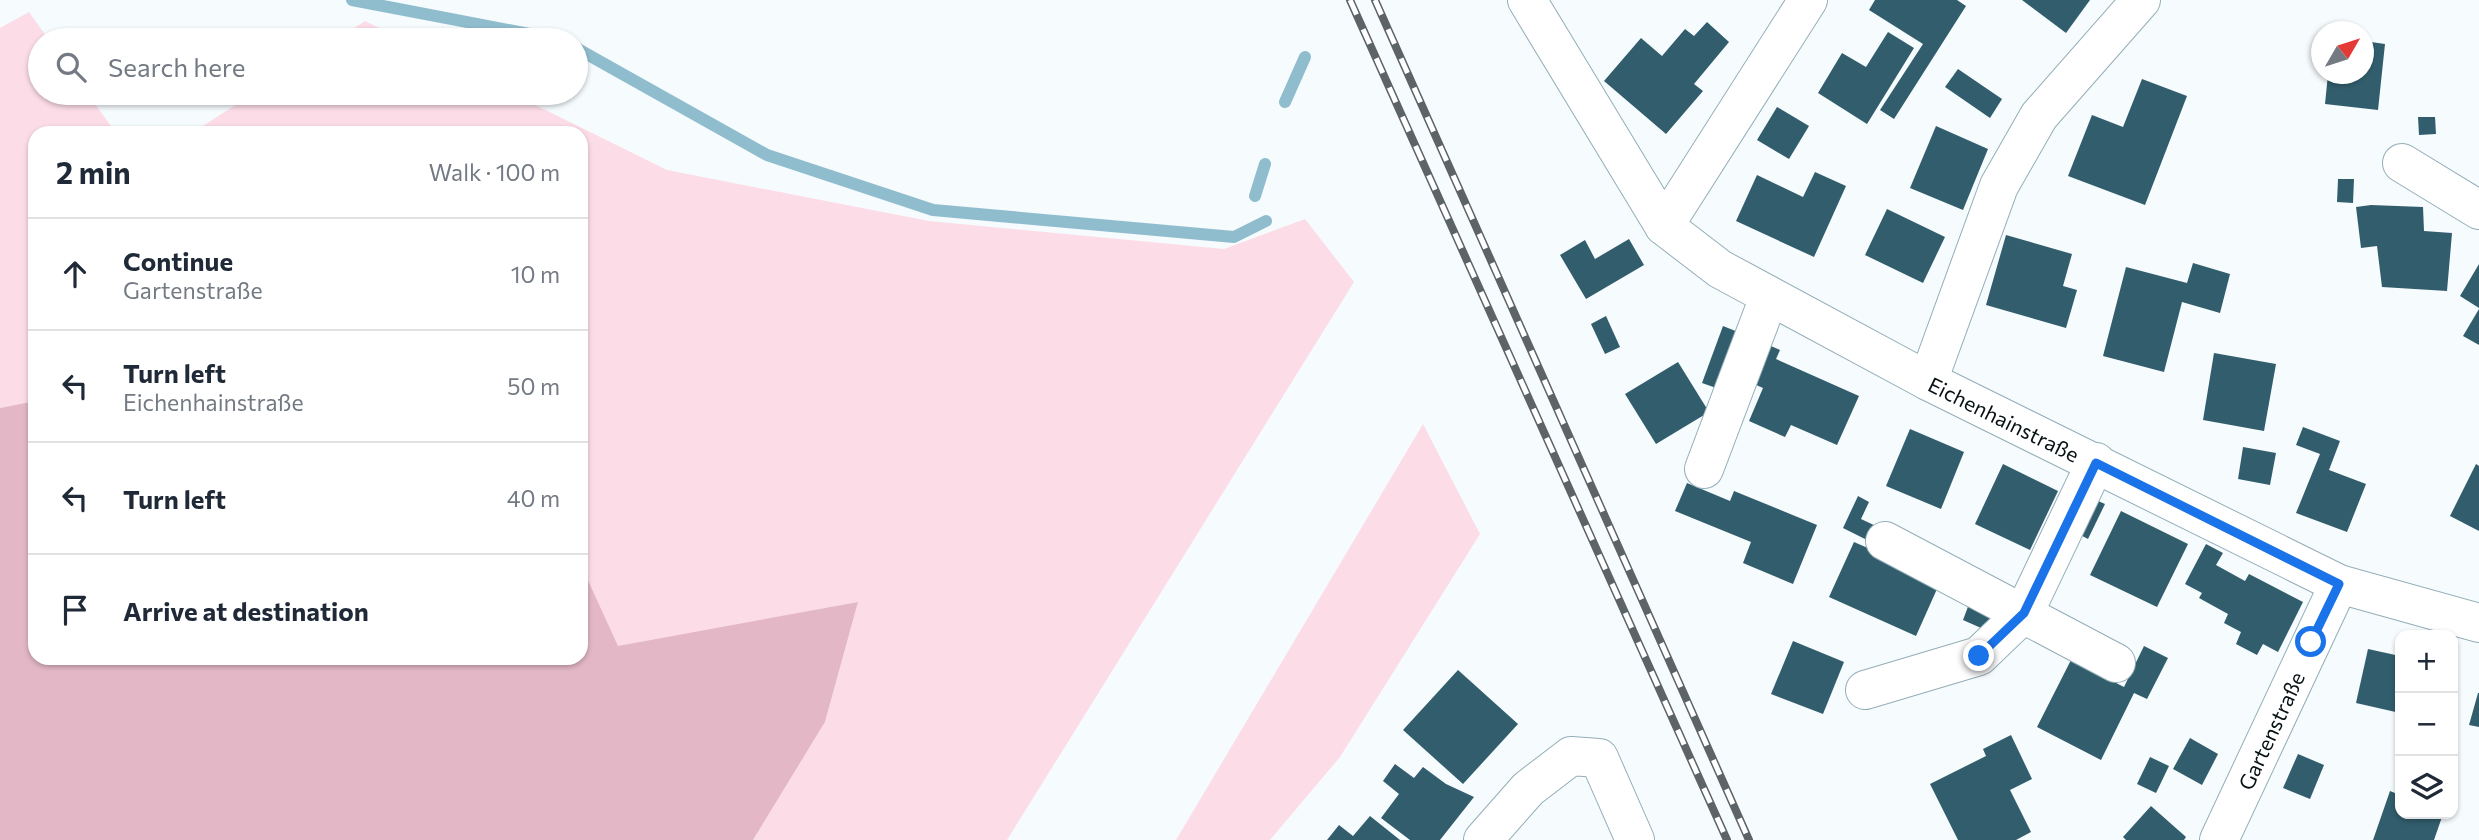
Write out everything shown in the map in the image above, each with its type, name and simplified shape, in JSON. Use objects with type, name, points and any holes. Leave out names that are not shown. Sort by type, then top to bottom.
[{"type":"street","name":"Eichenhainstraße","points":[[1527,0],[1664,226],[1720,269],[1928,381],[2339,584],[2479,623]]},
{"type":"street","points":[[1664,226],[1808,0]]},
{"type":"street","points":[[1928,381],[1999,186],[2039,116],[2141,0]]},
{"type":"street","points":[[2402,163],[2479,210]]},
{"type":"street","points":[[1704,469],[1769,297]]},
{"type":"street","points":[[1865,690],[1979,656],[2024,613],[2096,463]]},
{"type":"street","points":[[1885,541],[2116,663]]},
{"type":"street","name":"Gartenstraße","points":[[2219,840],[2339,584]]},
{"type":"street","points":[[1483,840],[1528,789],[1571,756],[1599,758],[1635,840]]},
{"type":"shaded area","points":[[29,12],[40,28],[28,28],[28,105],[96,105],[111,126],[28,126],[28,402],[0,408],[0,28]]},
{"type":"shaded area","points":[[365,21],[379,28],[354,28]]},
{"type":"shaded area","points":[[235,105],[535,105],[578,126],[203,126]]},
{"type":"shaded area","points":[[588,131],[667,170],[929,221],[1224,249],[1305,219],[1354,282],[1007,840],[753,840],[825,722],[858,602],[618,647],[588,581]]},
{"type":"shaded area","points":[[28,402],[28,665],[588,665],[588,580],[618,646],[858,602],[825,722],[753,840],[0,840],[0,408]]},
{"type":"shaded area","points":[[1423,424],[1480,534],[1340,757],[1270,840],[1176,840]]},
{"type":"building","points":[[1875,0],[1957,0],[1966,6],[1894,119],[1880,110],[1923,44],[1869,10]]},
{"type":"building","points":[[2022,0],[2090,0],[2066,33]]},
{"type":"building","points":[[1707,22],[1729,42],[1694,84],[1703,91],[1666,134],[1604,81],[1641,38],[1662,56],[1685,29],[1694,36]]},
{"type":"building","points":[[1888,32],[1914,48],[1867,124],[1818,93],[1842,53],[1866,67]]},
{"type":"building","points":[[2374,42],[2385,44],[2378,110],[2325,104],[2327,84],[2374,84]]},
{"type":"building","points":[[1958,69],[2002,99],[1990,118],[1945,87]]},
{"type":"building","points":[[2142,79],[2187,96],[2145,205],[2068,176],[2092,115],[2123,127]]},
{"type":"building","points":[[1777,107],[1809,126],[1789,159],[1757,140]]},
{"type":"building","points":[[2418,117],[2435,117],[2436,134],[2419,135]]},
{"type":"building","points":[[1936,126],[1988,149],[1963,210],[1910,188]]},
{"type":"building","points":[[1815,172],[1846,186],[1814,257],[1736,221],[1757,175],[1803,197]]},
{"type":"building","points":[[2338,179],[2354,179],[2353,203],[2337,202]]},
{"type":"building","points":[[2356,207],[2423,207],[2424,231],[2452,233],[2447,291],[2382,287],[2377,246],[2361,248]]},
{"type":"building","points":[[1887,209],[1945,237],[1923,283],[1865,255]]},
{"type":"building","points":[[2006,235],[2072,254],[2063,286],[2077,290],[2066,328],[1986,305]]},
{"type":"building","points":[[1629,239],[1644,265],[1586,299],[1560,255],[1585,240],[1595,259]]},
{"type":"building","points":[[2193,263],[2230,274],[2220,313],[2182,302],[2164,372],[2103,356],[2126,267],[2187,283]]},
{"type":"building","points":[[2479,264],[2479,308],[2460,296]]},
{"type":"building","points":[[2479,309],[2479,345],[2463,336]]},
{"type":"building","points":[[1606,316],[1620,347],[1605,354],[1591,324]]},
{"type":"building","points":[[1723,326],[1743,334],[1722,390],[1702,383]]},
{"type":"building","points":[[1762,342],[1780,350],[1776,359],[1859,396],[1837,445],[1791,425],[1785,437],[1749,421],[1763,388],[1745,380]]},
{"type":"building","points":[[2214,353],[2276,364],[2264,431],[2203,420]]},
{"type":"building","points":[[1678,362],[1709,412],[1656,444],[1625,394]]},
{"type":"building","points":[[2303,427],[2340,441],[2329,470],[2366,484],[2347,532],[2296,513],[2320,454],[2296,445]]},
{"type":"building","points":[[1910,429],[1964,452],[1941,509],[1886,486]]},
{"type":"building","points":[[2243,447],[2276,453],[2270,485],[2238,479]]},
{"type":"building","points":[[2003,464],[2058,491],[2030,550],[1975,524]]},
{"type":"building","points":[[2476,464],[2479,466],[2479,531],[2450,516]]},
{"type":"building","points":[[1687,483],[1730,501],[1734,491],[1817,525],[1793,584],[1743,563],[1751,542],[1675,511]]},
{"type":"building","points":[[1858,496],[1869,502],[1861,519],[1878,527],[1871,542],[1843,528]]},
{"type":"building","points":[[2089,497],[2105,504],[2088,539],[2073,531]]},
{"type":"building","points":[[2121,511],[2188,544],[2157,607],[2090,575]]},
{"type":"building","points":[[1854,542],[1941,580],[1916,636],[1829,597]]},
{"type":"building","points":[[2206,544],[2223,553],[2216,565],[2245,581],[2249,574],[2303,602],[2278,652],[2263,644],[2257,655],[2236,644],[2241,632],[2224,623],[2228,614],[2199,598],[2202,593],[2185,584]]},
{"type":"building","points":[[1969,604],[1997,616],[1990,632],[1963,620]]},
{"type":"building","points":[[1793,641],[1844,662],[1823,714],[1771,694]]},
{"type":"building","points":[[2144,646],[2168,658],[2147,699],[2134,693],[2101,760],[2037,727],[2071,660],[2124,687]]},
{"type":"building","points":[[2368,649],[2395,655],[2395,712],[2356,703]]},
{"type":"building","points":[[1458,670],[1518,724],[1463,784],[1403,730]]},
{"type":"building","points":[[2479,693],[2479,727],[2469,725]]},
{"type":"building","points":[[2011,735],[2032,779],[2010,790],[2031,832],[2016,840],[1958,840],[1930,784],[1986,756],[1983,749]]},
{"type":"building","points":[[2190,738],[2218,754],[2202,785],[2173,769]]},
{"type":"building","points":[[2298,754],[2324,765],[2310,799],[2283,788]]},
{"type":"building","points":[[2150,757],[2169,766],[2156,793],[2137,784]]},
{"type":"building","points":[[1395,764],[1414,778],[1423,767],[1446,784],[1474,797],[1440,840],[1410,840],[1381,818],[1399,794],[1383,781]]},
{"type":"building","points":[[2390,791],[2395,793],[2395,819],[2441,819],[2434,840],[2373,840]]},
{"type":"building","points":[[2151,806],[2186,837],[2184,840],[2126,840],[2123,837]]},
{"type":"building","points":[[1370,816],[1400,840],[1327,840],[1339,825],[1353,836]]},
{"type":"waterway","points":[[352,0],[498,28]]},
{"type":"waterway","points":[[588,55],[767,155],[933,210],[1234,237],[1266,221]]},
{"type":"waterway","points":[[1285,102],[1305,57]]},
{"type":"waterway","points":[[1255,196],[1265,164]]},
{"type":"railway","points":[[1350,0],[1727,840]]},
{"type":"railway","points":[[1375,0],[1749,840]]},
{"type":"route","points":[[1979,656],[2024,613],[2096,463],[2339,584],[2311,642]]}]
